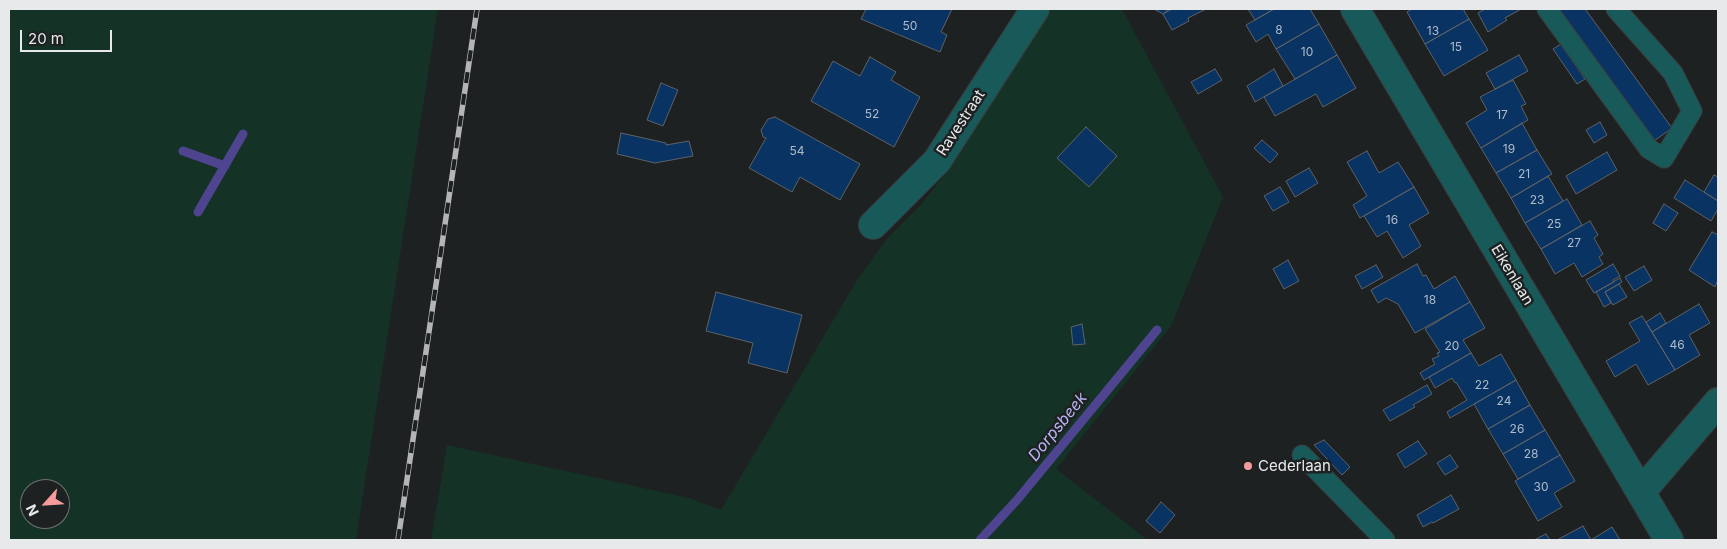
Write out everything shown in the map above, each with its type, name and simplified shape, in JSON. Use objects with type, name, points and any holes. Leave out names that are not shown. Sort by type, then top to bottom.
[{"type":"street","name":"Ravestraat","points":[[873,225],[937,161],[1035,9]]},
{"type":"street","name":"Eikenlaan","points":[[1358,10],[1669,540]]},
{"type":"street","points":[[1641,492],[1718,402]]},
{"type":"lane","points":[[1547,9],[1649,149],[1664,158],[1692,111],[1674,73],[1616,9]]},
{"type":"lane","points":[[1302,455],[1385,540]]},
{"type":"green space","points":[[9,9],[438,9],[356,540],[9,540]]},
{"type":"green space","points":[[1051,9],[1122,9],[1223,197],[1171,326],[1056,469],[1148,540],[431,540],[447,445],[689,498],[721,510],[857,280],[886,240],[920,206],[956,160]]},
{"type":"building","points":[[866,9],[952,9],[941,32],[947,35],[940,52],[861,19]]},
{"type":"building","points":[[1154,9],[1169,9],[1163,14]]},
{"type":"building","points":[[1172,9],[1206,9],[1188,18],[1189,21],[1172,30],[1163,14]]},
{"type":"building","points":[[1248,9],[1274,9],[1255,20]]},
{"type":"building","points":[[1274,9],[1310,9],[1319,24],[1276,49],[1268,34],[1256,42],[1246,25]]},
{"type":"building","points":[[1412,9],[1463,9],[1469,19],[1425,44],[1407,12]]},
{"type":"building","points":[[1485,9],[1521,9],[1505,18],[1507,20],[1488,32],[1478,13]]},
{"type":"building","points":[[1551,9],[1585,9],[1672,128],[1650,144]]},
{"type":"building","points":[[1469,19],[1488,50],[1444,76],[1425,44]]},
{"type":"building","points":[[1319,24],[1337,55],[1295,79],[1276,49]]},
{"type":"building","points":[[1561,44],[1585,79],[1577,84],[1553,49]]},
{"type":"building","points":[[1337,55],[1356,88],[1323,107],[1316,94],[1275,116],[1264,97]]},
{"type":"building","points":[[1519,55],[1528,71],[1495,89],[1486,73]]},
{"type":"building","points":[[870,57],[896,72],[891,80],[920,97],[894,147],[811,101],[833,61],[860,76]]},
{"type":"building","points":[[1215,69],[1222,80],[1198,94],[1191,82]]},
{"type":"building","points":[[1274,69],[1283,86],[1255,102],[1247,86]]},
{"type":"building","points":[[1513,80],[1526,104],[1521,106],[1528,120],[1481,148],[1466,123],[1487,110],[1480,97]]},
{"type":"building","points":[[661,83],[678,90],[663,126],[647,120]]},
{"type":"building","points":[[775,117],[860,164],[840,200],[800,177],[792,192],[749,168],[766,138],[763,137],[761,130],[768,119]]},
{"type":"building","points":[[1600,122],[1607,135],[1594,143],[1586,130]]},
{"type":"building","points":[[1522,123],[1537,150],[1496,173],[1481,148]]},
{"type":"building","points":[[1086,127],[1117,156],[1089,187],[1057,158]]},
{"type":"building","points":[[621,133],[666,143],[666,145],[689,141],[693,156],[655,163],[617,154]]},
{"type":"building","points":[[1262,140],[1278,154],[1270,163],[1254,148]]},
{"type":"building","points":[[1537,150],[1552,174],[1511,198],[1496,173]]},
{"type":"building","points":[[1367,151],[1379,173],[1398,162],[1414,187],[1360,218],[1353,205],[1367,196],[1347,162]]},
{"type":"building","points":[[1607,152],[1617,170],[1576,194],[1566,176]]},
{"type":"building","points":[[1309,168],[1318,183],[1295,197],[1286,181]]},
{"type":"building","points":[[1714,175],[1718,177],[1718,201],[1704,192]]},
{"type":"building","points":[[1548,176],[1563,201],[1525,223],[1511,198]]},
{"type":"building","points":[[1685,180],[1718,201],[1718,209],[1711,221],[1674,198]]},
{"type":"building","points":[[1280,187],[1289,202],[1273,211],[1264,196]]},
{"type":"building","points":[[1414,187],[1429,213],[1409,225],[1421,246],[1403,258],[1387,231],[1377,237],[1364,216]]},
{"type":"building","points":[[1567,199],[1582,225],[1541,249],[1525,223]]},
{"type":"building","points":[[1664,204],[1678,213],[1666,231],[1653,223]]},
{"type":"building","points":[[1590,221],[1598,235],[1594,238],[1603,254],[1599,257],[1603,264],[1582,277],[1574,263],[1555,274],[1541,249]]},
{"type":"building","points":[[1712,232],[1718,235],[1718,280],[1715,287],[1689,270]]},
{"type":"building","points":[[1288,260],[1299,281],[1284,289],[1273,269]]},
{"type":"building","points":[[1417,264],[1423,276],[1426,275],[1434,289],[1455,276],[1470,302],[1415,333],[1398,304],[1386,298],[1378,303],[1371,290]]},
{"type":"building","points":[[1613,264],[1620,276],[1613,280],[1614,282],[1594,293],[1586,280]]},
{"type":"building","points":[[1376,265],[1383,277],[1362,289],[1355,276]]},
{"type":"building","points":[[1644,266],[1652,280],[1634,291],[1625,277]]},
{"type":"building","points":[[1620,278],[1622,282],[1605,292],[1611,303],[1604,307],[1596,292]]},
{"type":"building","points":[[1619,284],[1627,297],[1613,305],[1605,292]]},
{"type":"building","points":[[716,292],[802,315],[787,373],[748,363],[753,343],[706,331]]},
{"type":"building","points":[[1470,302],[1485,328],[1463,340],[1471,353],[1424,380],[1420,373],[1435,364],[1432,359],[1439,356],[1437,353],[1440,352],[1425,329]]},
{"type":"building","points":[[1699,304],[1710,323],[1689,335],[1700,355],[1675,370],[1652,332]]},
{"type":"building","points":[[1660,313],[1666,323],[1652,332],[1646,322]]},
{"type":"building","points":[[1642,316],[1675,370],[1648,385],[1636,364],[1615,377],[1606,361],[1640,341],[1629,323]]},
{"type":"building","points":[[1082,324],[1085,344],[1073,345],[1071,327]]},
{"type":"building","points":[[1471,353],[1479,366],[1501,354],[1516,380],[1450,418],[1447,412],[1467,400],[1452,378],[1435,388],[1429,377]]},
{"type":"building","points":[[1516,380],[1530,405],[1488,429],[1474,404]]},
{"type":"building","points":[[1427,385],[1432,394],[1413,405],[1415,407],[1390,421],[1383,410]]},
{"type":"building","points":[[1530,405],[1545,430],[1503,454],[1488,429]]},
{"type":"building","points":[[1545,430],[1560,455],[1518,479],[1503,454]]},
{"type":"building","points":[[1324,440],[1350,467],[1342,475],[1314,445]]},
{"type":"building","points":[[1418,441],[1427,454],[1405,468],[1397,454]]},
{"type":"building","points":[[1450,455],[1458,467],[1445,475],[1437,463]]},
{"type":"building","points":[[1560,455],[1575,481],[1554,493],[1562,507],[1538,521],[1515,481]]},
{"type":"building","points":[[1451,495],[1459,509],[1423,527],[1417,515]]},
{"type":"building","points":[[1161,502],[1175,515],[1160,533],[1146,521]]},
{"type":"building","points":[[1583,526],[1591,540],[1557,540]]},
{"type":"building","points":[[1612,527],[1620,540],[1591,540]]},
{"type":"building","points":[[1546,534],[1550,540],[1534,540]]},
{"type":"waterway","points":[[198,212],[243,134]]},
{"type":"waterway","points":[[183,151],[225,166]]},
{"type":"waterway","name":"Dorpsbeek","points":[[980,540],[1017,500],[1157,330]]},
{"type":"railway","points":[[398,540],[477,9]]},
{"type":"place","name":"Cederlaan","points":[[1248,466]]}]
